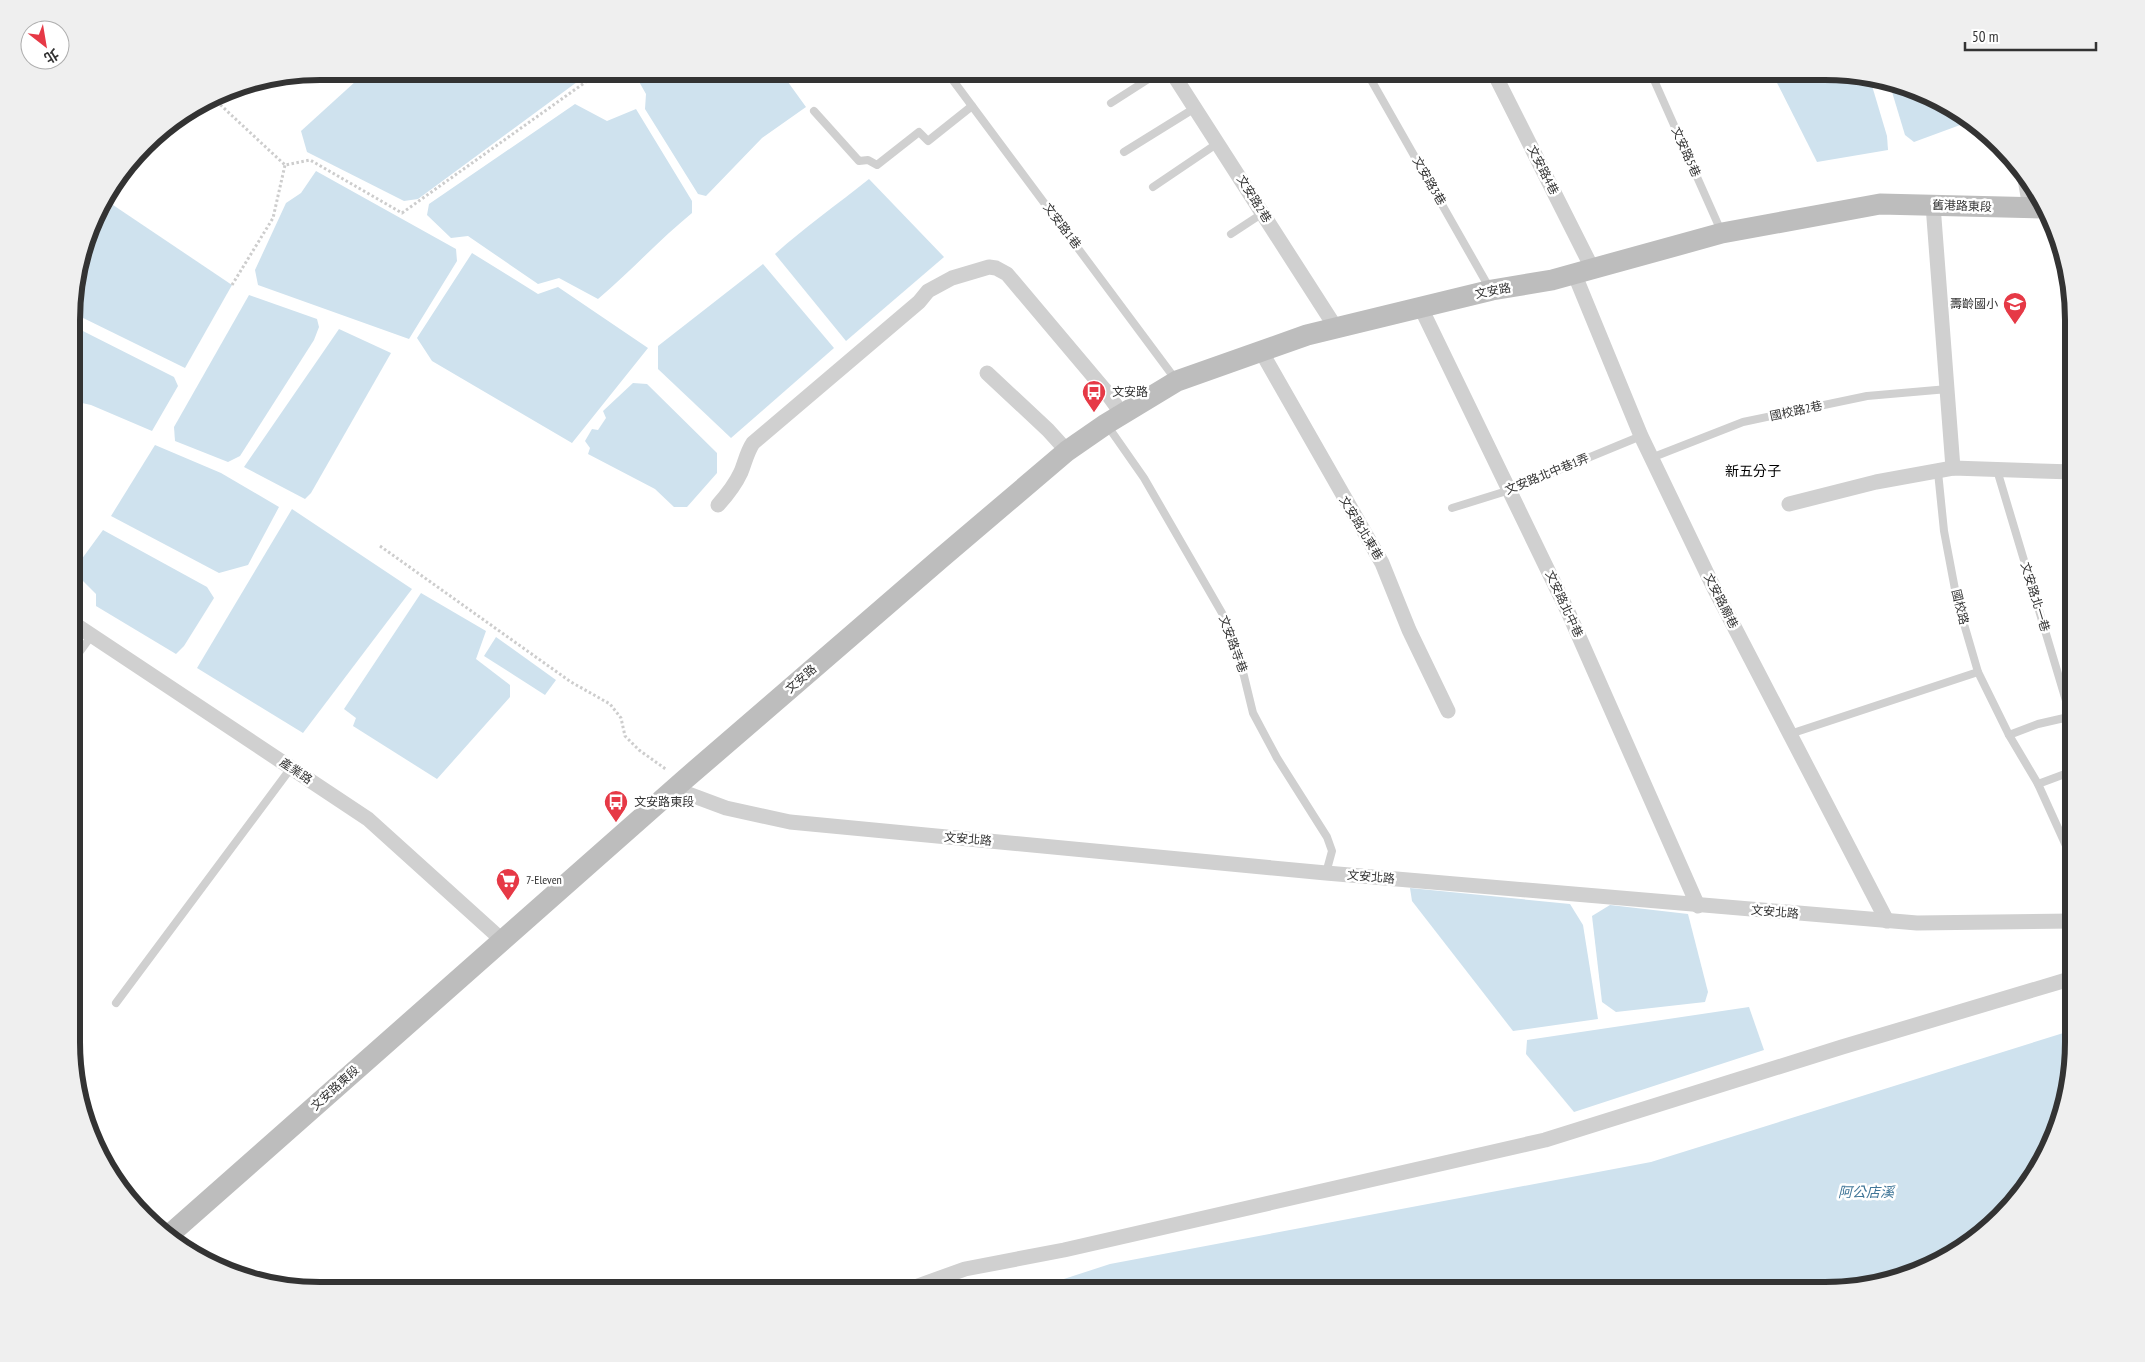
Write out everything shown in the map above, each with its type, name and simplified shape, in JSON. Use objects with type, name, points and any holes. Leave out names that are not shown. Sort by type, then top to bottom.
[{"type":"street","name":"文安路2巷","points":[[1177,80],[1336,328]]},
{"type":"street","name":"文安路4巷","points":[[1497,80],[1583,271]]},
{"type":"street","name":"文安路","points":[[502,940],[1067,451],[1114,419],[1177,381],[1307,335],[1492,290],[1552,280],[1722,233],[1880,204]]},
{"type":"street","name":"舊港路東段","points":[[1880,204],[2037,208]]},
{"type":"street","points":[[1932,205],[1953,468]]},
{"type":"street","points":[[718,505],[734,486],[746,454],[753,443],[919,302],[928,291],[952,278],[982,269],[996,268],[1007,274],[1104,389],[1114,419]]},
{"type":"street","name":"文安路廟巷","points":[[1583,271],[1640,436],[1713,586],[1887,920]]},
{"type":"street","name":"文安路北中巷","points":[[1421,308],[1569,614],[1698,906]]},
{"type":"street","name":"文安路北東巷","points":[[1261,352],[1382,563],[1409,630],[1448,711]]},
{"type":"street","points":[[987,373],[1048,430],[1067,451]]},
{"type":"street","points":[[1789,504],[1876,482],[1953,468],[2065,472]]},
{"type":"street","name":"產業路","points":[[80,627],[368,819],[502,940]]},
{"type":"street","name":"文安北路","points":[[679,785],[726,808],[790,822],[1698,906],[1917,923],[2065,921]]},
{"type":"street","name":"文安路東段","points":[[175,1233],[502,940]]},
{"type":"street","points":[[926,1282],[965,1268],[1074,1248],[1545,1140],[1842,1047],[2065,980]]},
{"type":"lane","name":"文安路1巷","points":[[953,80],[1177,381]]},
{"type":"lane","points":[[1111,102],[1146,80]]},
{"type":"lane","name":"文安路3巷","points":[[1371,80],[1492,290]]},
{"type":"lane","name":"文安路5巷","points":[[1654,80],[1722,233]]},
{"type":"lane","points":[[814,112],[859,161],[868,160],[877,165],[919,132],[928,141],[972,106]]},
{"type":"lane","points":[[1124,152],[1195,108]]},
{"type":"lane","points":[[1153,187],[1218,142]]},
{"type":"lane","points":[[1231,234],[1263,213]]},
{"type":"lane","name":"國校路2巷","points":[[1651,458],[1743,422],[1867,396],[1948,389]]},
{"type":"lane","name":"文安路寺巷","points":[[1114,419],[1144,478],[1222,613],[1230,630],[1253,713],[1277,758],[1327,837],[1332,851],[1326,873]]},
{"type":"lane","name":"文安路北中巷1弄","points":[[1452,508],[1510,490],[1640,436]]},
{"type":"lane","name":"文安路北一巷","points":[[1997,470],[2065,696]]},
{"type":"lane","name":"國校路","points":[[1938,472],[1944,532],[1957,600],[1978,672],[2008,735],[2038,784],[2065,843]]},
{"type":"lane","points":[[80,651],[92,635]]},
{"type":"lane","points":[[1790,734],[1978,672]]},
{"type":"lane","points":[[2008,735],[2038,724],[2065,720]]},
{"type":"lane","points":[[116,1003],[291,768]]},
{"type":"lane","points":[[2038,784],[2065,774]]},
{"type":"path","points":[[285,165],[310,160],[402,213],[588,80]]},
{"type":"path","points":[[218,103],[285,165]]},
{"type":"path","points":[[232,285],[273,218],[285,165]]},
{"type":"path","points":[[380,546],[571,682],[610,704],[621,718],[625,736],[679,785]]},
{"type":"water","points":[[357,80],[580,80],[418,199],[404,201],[307,152],[301,131]]},
{"type":"water","points":[[638,80],[786,80],[806,107],[762,138],[706,196],[698,194],[645,109],[646,94]]},
{"type":"water","points":[[1776,80],[1825,80],[1872,85],[1887,136],[1888,150],[1817,162]]},
{"type":"water","points":[[1891,89],[1917,98],[1945,112],[1963,124],[1914,142],[1905,135]]},
{"type":"water","points":[[575,104],[607,121],[636,109],[692,201],[692,213],[598,299],[559,278],[538,284],[468,236],[451,238],[427,215],[429,204]]},
{"type":"water","points":[[316,171],[456,249],[457,261],[409,339],[258,285],[255,270],[286,203],[301,193]]},
{"type":"water","points":[[869,179],[944,257],[846,341],[775,254]]},
{"type":"water","points":[[113,205],[232,285],[185,368],[80,317],[82,289],[88,258],[96,235]]},
{"type":"water","points":[[472,253],[538,294],[558,287],[648,348],[572,443],[432,361],[417,338]]},
{"type":"water","points":[[763,264],[834,348],[731,438],[658,369],[658,346]]},
{"type":"water","points":[[249,295],[317,319],[319,327],[314,340],[240,456],[228,462],[175,441],[174,427]]},
{"type":"water","points":[[339,329],[391,353],[311,493],[305,499],[244,467]]},
{"type":"water","points":[[80,330],[174,377],[178,386],[152,431],[91,405],[80,403]]},
{"type":"water","points":[[633,383],[647,384],[717,453],[717,473],[687,507],[674,507],[655,489],[588,454],[590,448],[585,441],[592,429],[598,430],[606,418],[603,411]]},
{"type":"water","points":[[155,445],[221,473],[279,507],[248,565],[219,573],[111,516]]},
{"type":"water","points":[[292,509],[412,589],[303,733],[197,668]]},
{"type":"water","points":[[103,530],[207,587],[214,598],[184,646],[176,654],[96,606],[96,594],[80,578],[80,561]]},
{"type":"water","points":[[421,593],[486,631],[476,659],[510,685],[510,697],[437,779],[353,726],[356,718],[344,709]]},
{"type":"water","points":[[496,637],[556,680],[545,695],[484,656]]},
{"type":"water","points":[[1410,888],[1570,904],[1583,925],[1598,1019],[1513,1031],[1412,901]]},
{"type":"water","points":[[1610,905],[1688,914],[1708,992],[1705,1002],[1616,1012],[1602,1002],[1592,916]]},
{"type":"water","points":[[1749,1007],[1764,1050],[1574,1112],[1526,1054],[1527,1040]]},
{"type":"water","name":"阿公店溪","points":[[2065,1033],[2063,1073],[2057,1104],[2047,1134],[2033,1162],[2015,1188],[1995,1212],[1945,1250],[1917,1264],[1887,1274],[1856,1280],[1825,1282],[1055,1282],[1110,1264],[1651,1162]]},
{"type":"place","name":"壽齡國小","points":[[2015,325]]},
{"type":"place","name":"文安路","points":[[1094,413]]},
{"type":"place","name":"文安路東段","points":[[616,823]]},
{"type":"place","name":"7-Eleven","points":[[508,901]]},
{"type":"district","name":"新五分子","points":[[1753,471]]}]
